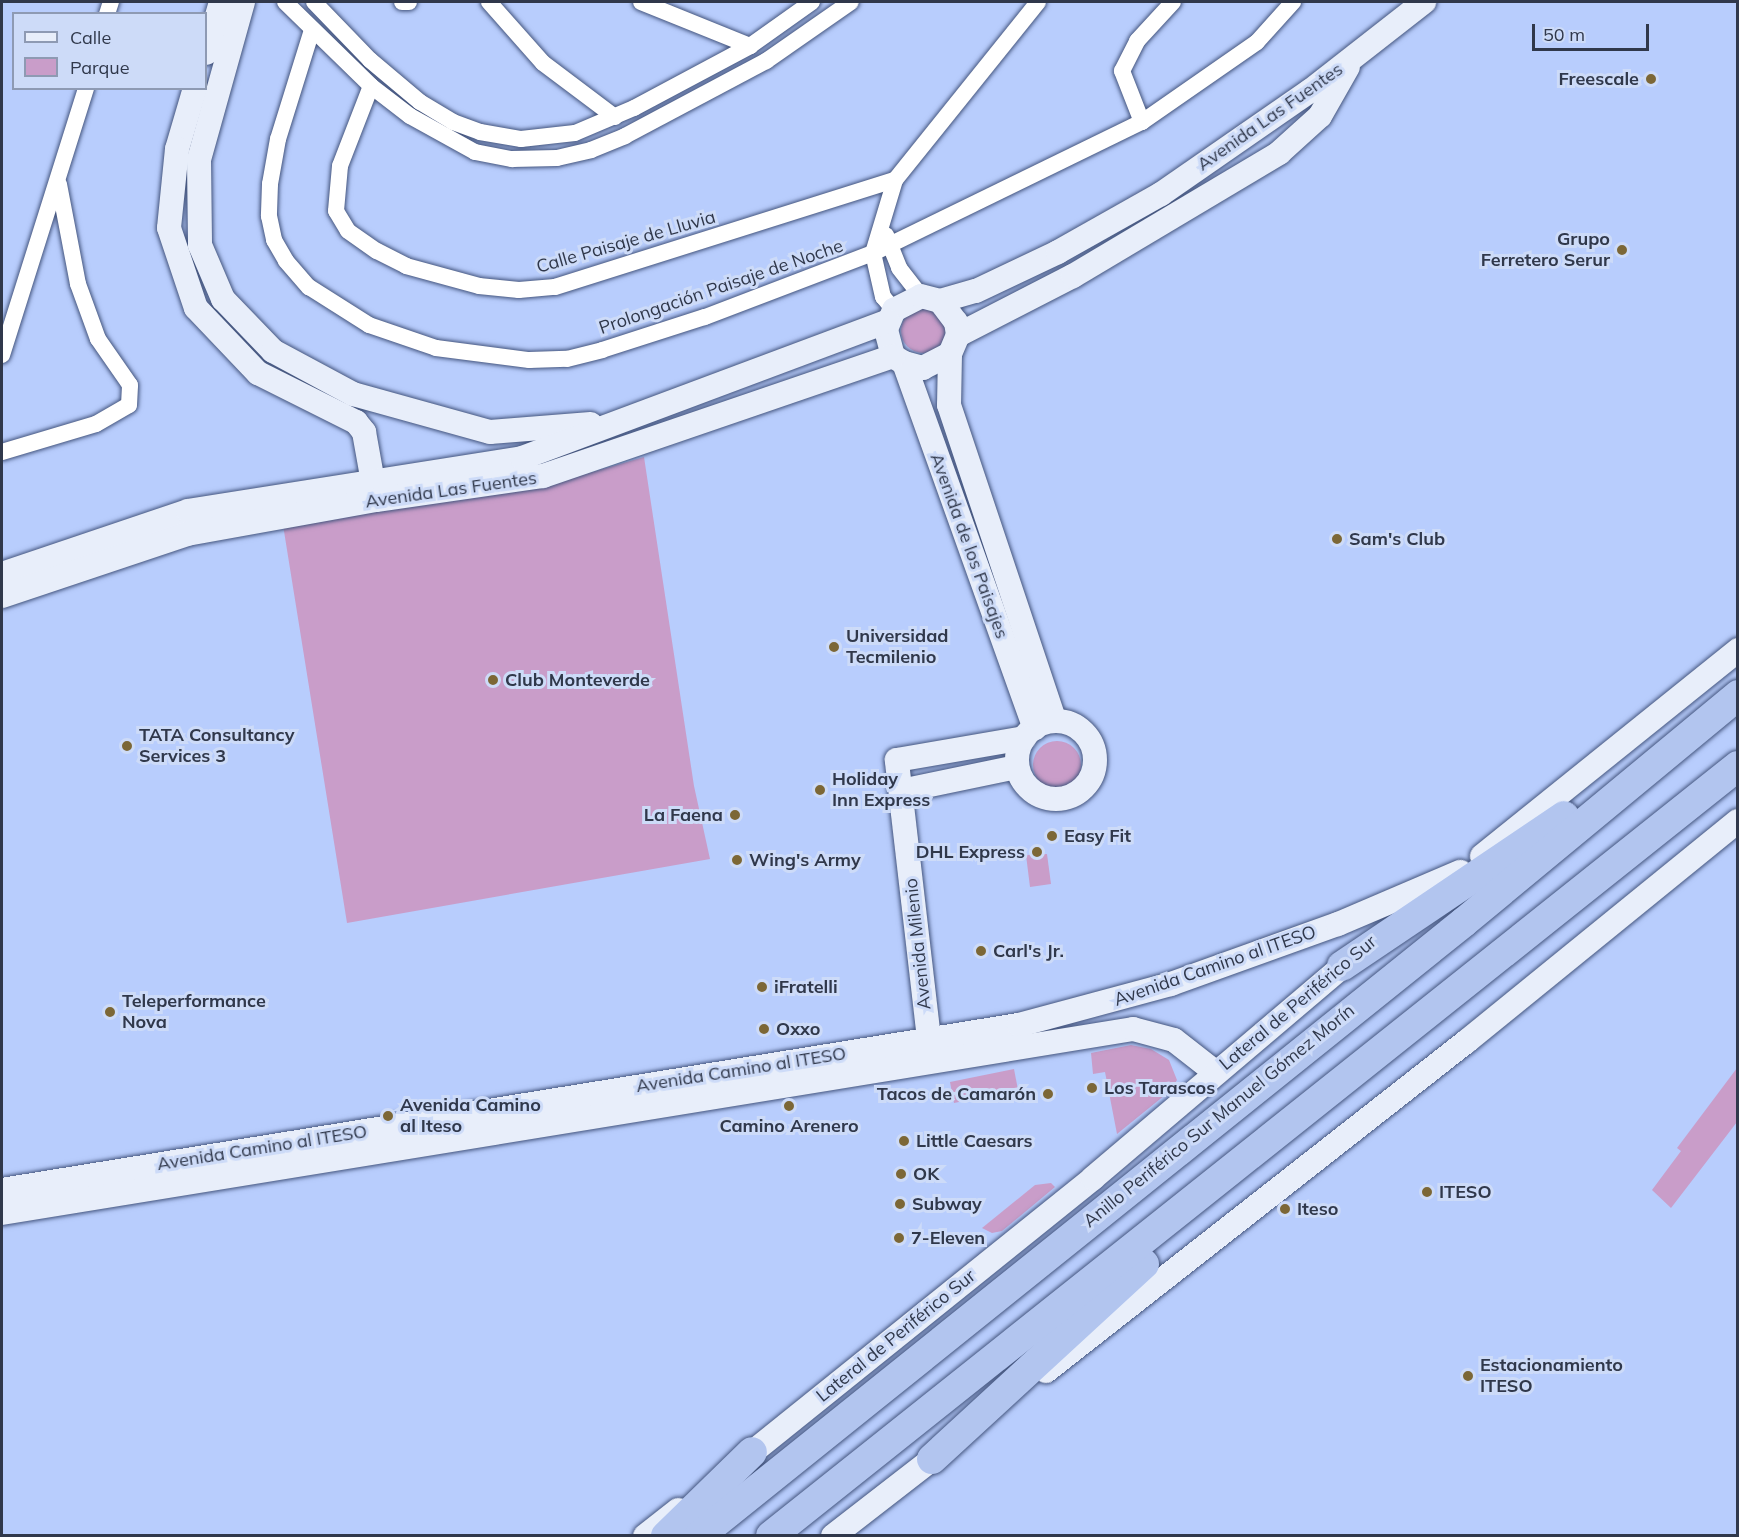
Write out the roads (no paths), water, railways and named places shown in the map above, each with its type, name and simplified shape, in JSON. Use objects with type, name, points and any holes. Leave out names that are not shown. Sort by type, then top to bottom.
[{"type":"highway","name":"Anillo Periférico Sur Manuel Gómez Morín","points":[[699,1536],[1464,922],[1737,695]]},
{"type":"highway","points":[[1342,966],[1694,729]]},
{"type":"highway","points":[[771,1536],[1319,1103],[1737,766]]},
{"type":"highway","points":[[932,1459],[1319,1103]]},
{"type":"highway","points":[[666,1536],[752,1452]]},
{"type":"street","points":[[221,2],[212,48],[199,160],[200,245],[223,299],[273,351],[353,394],[490,432],[623,422]]},
{"type":"street","points":[[212,48],[243,2]]},
{"type":"street","points":[[285,2],[371,86],[415,109],[471,129],[521,139],[575,133],[615,117],[750,46],[812,2]]},
{"type":"street","points":[[314,2],[415,109],[475,152],[524,158],[557,158],[591,150],[684,107],[766,61],[851,2]]},
{"type":"street","points":[[402,2],[409,2]]},
{"type":"street","points":[[489,2],[543,63],[615,117]]},
{"type":"street","points":[[640,2],[750,46]]},
{"type":"street","points":[[891,315],[883,297],[873,254],[894,180],[1038,2]]},
{"type":"street","points":[[1142,122],[1122,71],[1137,41],[1173,2]]},
{"type":"street","name":"Prolongación Paisaje de Noche","points":[[312,30],[278,139],[270,184],[270,224],[286,261],[309,287],[369,326],[436,348],[485,357],[567,359],[705,317],[873,254],[1142,122],[1257,42],[1293,2]]},
{"type":"street","points":[[1353,58],[1424,2]]},
{"type":"street","name":"Avenida Las Fuentes","points":[[930,299],[976,291],[1058,252],[1161,194],[1353,58]]},
{"type":"street","name":"Avenida Las Fuentes","points":[[954,345],[1279,153],[1320,116],[1353,58]]},
{"type":"street","name":"Calle Paisaje de Lluvia","points":[[371,86],[340,166],[336,211],[348,231],[377,251],[406,266],[479,286],[519,290],[555,287],[894,180]]},
{"type":"street","points":[[2,355],[59,184],[85,90]]},
{"type":"street","points":[[194,90],[177,149],[169,228],[196,308],[258,373],[356,422],[364,432],[374,490]]},
{"type":"street","points":[[2,452],[96,424],[129,405],[130,385],[98,339],[78,284],[59,184]]},
{"type":"street","points":[[883,225],[899,268],[956,322],[954,345],[923,368],[898,360],[886,338],[891,315],[901,303],[930,299]]},
{"type":"street","name":"Avenida Las Fuentes","points":[[2,596],[187,534],[522,458],[623,422],[891,315]]},
{"type":"street","name":"Avenida de los Paisajes","points":[[954,345],[949,405],[1038,729]]},
{"type":"street","name":"Avenida Las Fuentes","points":[[2,574],[188,511],[374,490],[543,476],[898,360]]},
{"type":"street","name":"Avenida de los Paisajes","points":[[898,360],[1038,729]]},
{"type":"street","name":"Lateral de Periférico Sur","points":[[645,1536],[1093,1178],[1342,966],[1737,650]]},
{"type":"street","points":[[1692,688],[1737,668]]},
{"type":"street","points":[[901,791],[1017,767],[1038,729],[1078,727],[1093,746],[1095,769],[1089,782],[1080,792],[1054,800],[1030,789],[1017,767]]},
{"type":"street","name":"Avenida Milenio","points":[[930,1051],[897,760],[1038,729]]},
{"type":"street","points":[[833,1536],[1467,1041],[1737,821]]},
{"type":"street","name":"Avenida Camino al ITESO","points":[[2,1214],[930,1051],[1171,984],[1338,924],[1460,872]]},
{"type":"street","name":"Avenida Camino al ITESO","points":[[2,1190],[930,1051],[1133,1029],[1174,1040],[1215,1072]]},
{"type":"place","name":"Freescale","points":[[1651,79]]},
{"type":"place","name":"Grupo Ferretero Serur","points":[[1622,250]]},
{"type":"place","name":"Sam's Club","points":[[1337,539]]},
{"type":"place","name":"Universidad Tecmilenio","points":[[834,647]]},
{"type":"place","name":"Club Monteverde","points":[[493,680]]},
{"type":"place","name":"TATA Consultancy Services 3","points":[[127,746]]},
{"type":"place","name":"Holiday Inn Express","points":[[820,790]]},
{"type":"place","name":"La Faena","points":[[735,815]]},
{"type":"place","name":"Easy Fit","points":[[1052,836]]},
{"type":"place","name":"DHL Express","points":[[1037,852]]},
{"type":"place","name":"Wing's Army","points":[[737,860]]},
{"type":"place","name":"Carl's Jr.","points":[[981,951]]},
{"type":"place","name":"iFratelli","points":[[762,987]]},
{"type":"place","name":"Teleperformance Nova","points":[[110,1012]]},
{"type":"place","name":"Oxxo","points":[[764,1029]]},
{"type":"place","name":"Los Tarascos","points":[[1092,1088]]},
{"type":"place","name":"Tacos de Camarón","points":[[1048,1094]]},
{"type":"place","name":"Camino Arenero","points":[[789,1106]]},
{"type":"place","name":"Avenida Camino al Iteso","points":[[388,1116]]},
{"type":"place","name":"Little Caesars","points":[[904,1141]]},
{"type":"place","name":"OK","points":[[901,1174]]},
{"type":"place","name":"ITESO","points":[[1427,1192]]},
{"type":"place","name":"Subway","points":[[900,1204]]},
{"type":"place","name":"Iteso","points":[[1285,1209]]},
{"type":"place","name":"7-Eleven","points":[[899,1238]]},
{"type":"place","name":"Estacionamiento ITESO","points":[[1468,1376]]}]
